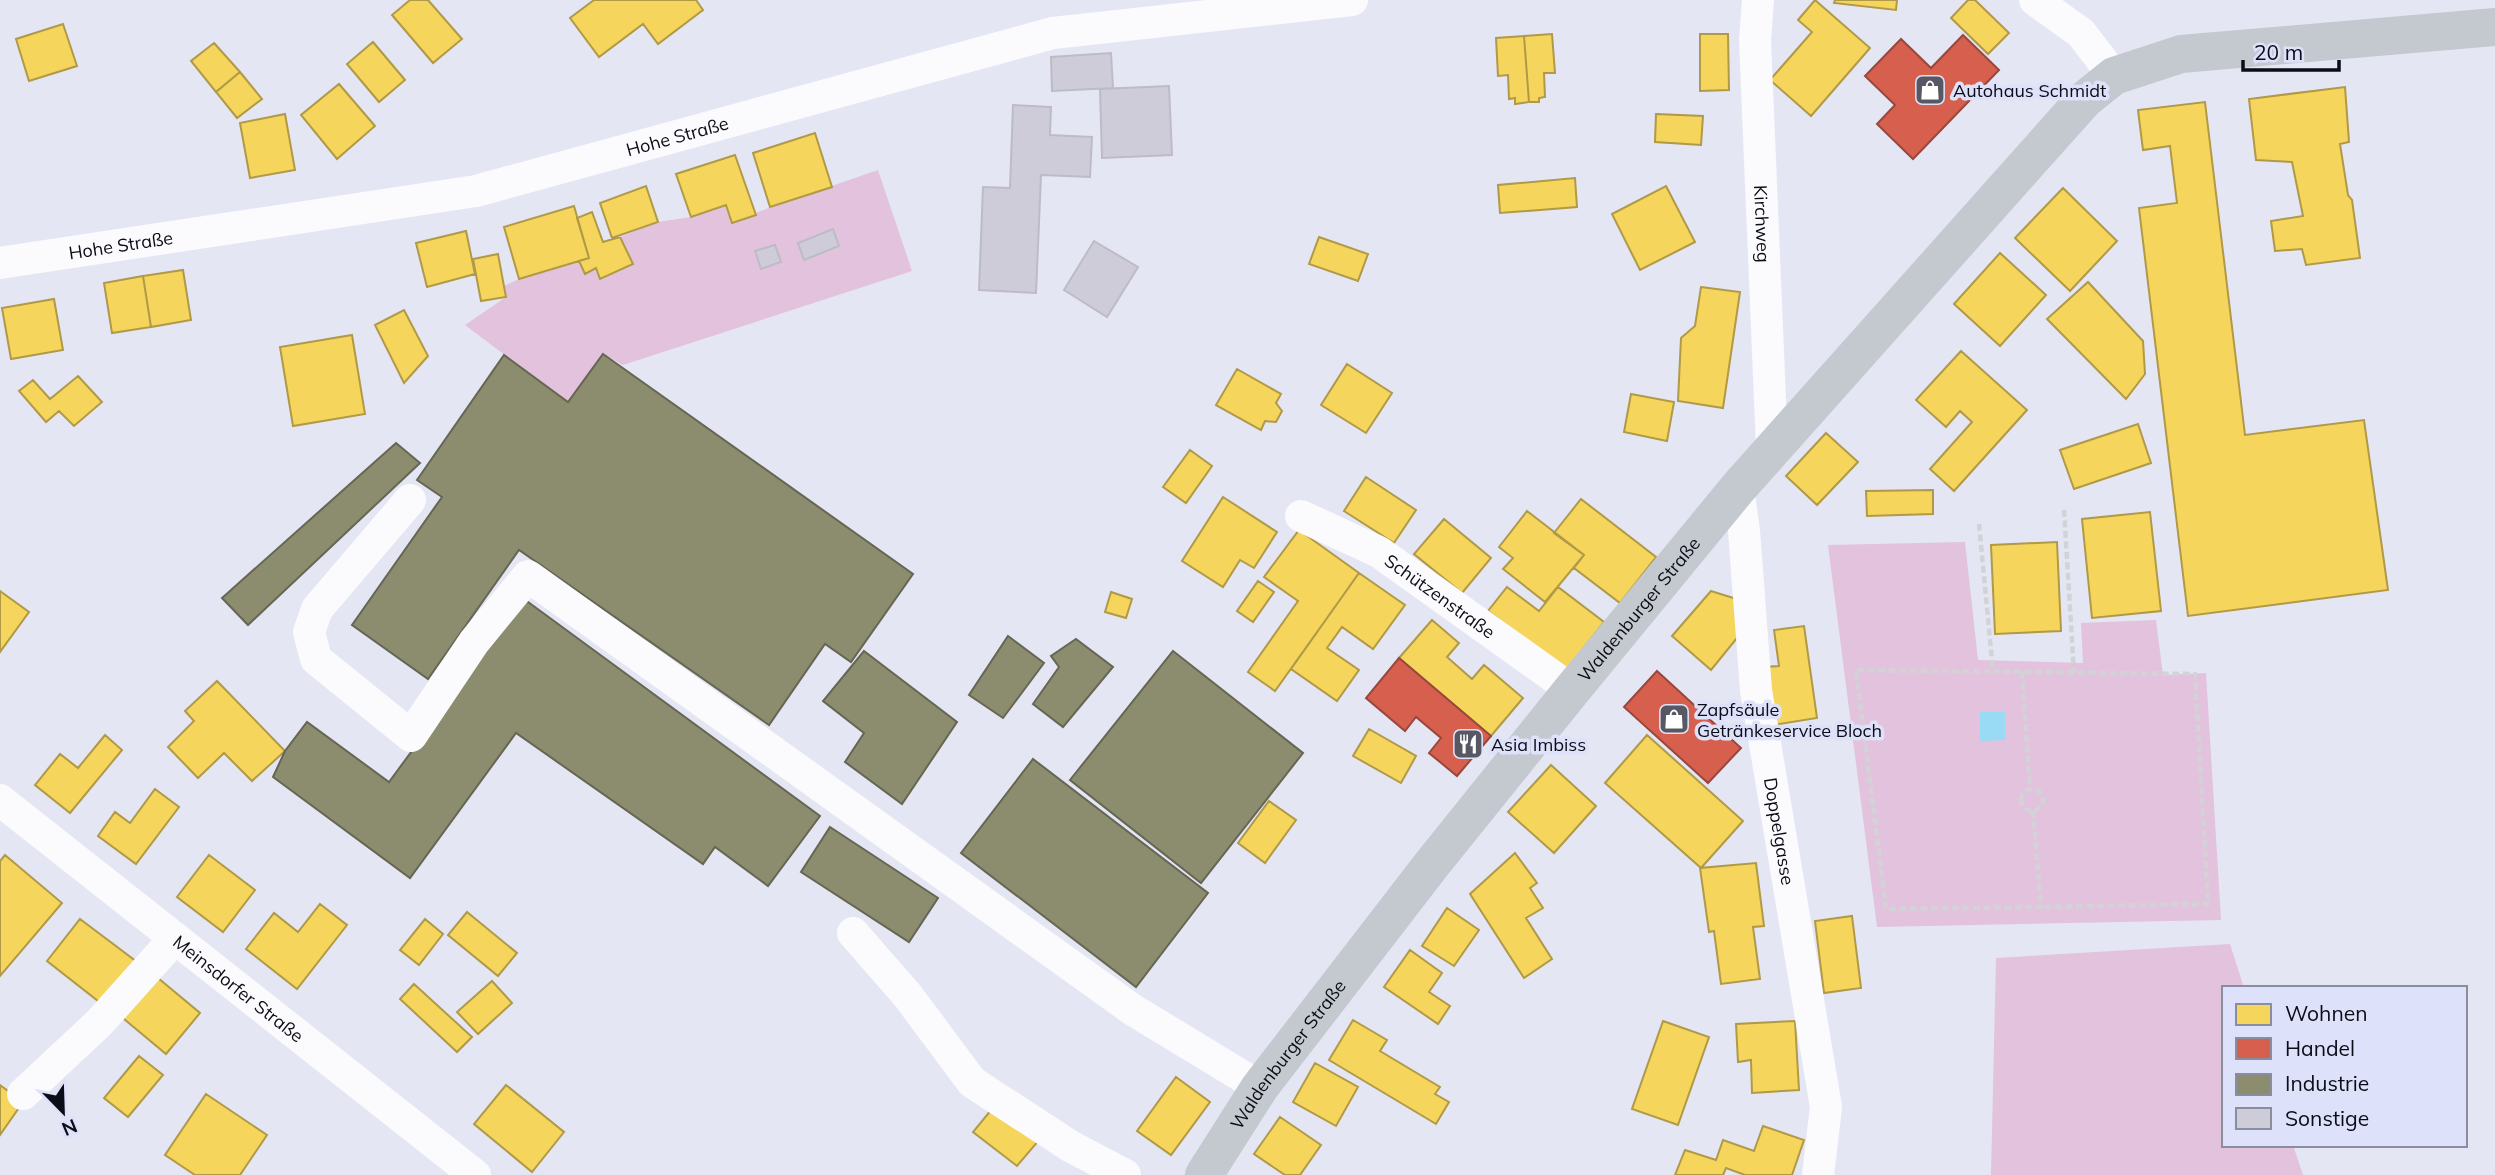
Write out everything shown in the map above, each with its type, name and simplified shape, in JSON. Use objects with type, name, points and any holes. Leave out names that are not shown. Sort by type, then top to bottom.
[{"type":"main road","name":"Waldenburger Straße","points":[[1204,1175],[1261,1087],[1432,864],[1572,690],[1772,448],[2084,100],[2114,76],[2181,54],[2495,27]]},
{"type":"street","name":"Hohe Straße","points":[[0,263],[476,191],[1053,33],[1352,0]]},
{"type":"street","name":"Kirchweg","points":[[1758,0],[1755,40],[1772,448]]},
{"type":"street","points":[[2035,0],[2081,33],[2114,76]]},
{"type":"street","name":"Doppelgasse","points":[[1738,488],[1744,531],[1756,690],[1826,1107],[1818,1175]]},
{"type":"street","points":[[410,500],[317,609],[309,632],[316,659],[411,736],[474,642],[528,576],[1133,1010],[1261,1087]]},
{"type":"street","name":"Schützenstraße","points":[[1301,516],[1380,552],[1572,690]]},
{"type":"street","name":"Meinsdorfer Straße","points":[[1,803],[475,1175]]},
{"type":"street","points":[[853,933],[908,996],[972,1082],[1070,1146],[1125,1175]]},
{"type":"street","points":[[23,1094],[100,1022],[175,938]]},
{"type":"path","points":[[2064,510],[2074,673]]},
{"type":"path","points":[[1979,524],[1993,671]]},
{"type":"path","points":[[1856,670],[2074,673],[2195,674],[2208,904],[1886,909],[1856,670]]},
{"type":"path","points":[[2022,672],[2030,789]]},
{"type":"path","points":[[2030,789],[2039,791],[2043,802],[2041,807],[2033,811],[2025,809],[2021,804],[2023,793],[2030,789]]},
{"type":"path","points":[[2033,811],[2041,907]]},
{"type":"shaded area","points":[[878,170],[912,271],[623,365],[603,354],[568,402],[465,325],[506,297],[504,286],[519,279],[579,261],[585,274],[596,268],[601,279],[633,265],[620,237],[658,222],[691,217],[726,205],[732,223]]},
{"type":"shaded area","points":[[1965,542],[1978,660],[2083,663],[2081,623],[2156,620],[2163,675],[2206,673],[2221,920],[1877,927],[1828,545]]},
{"type":"shaded area","points":[[2230,944],[2243,986],[2222,986],[2222,1147],[2294,1147],[2303,1175],[1991,1175],[1996,958]]},
{"type":"water","points":[[1980,712],[2005,712],[2005,740],[1980,741]]},
{"type":"building: Wohnen","points":[[410,0],[428,0],[462,39],[433,63],[392,15]]},
{"type":"building: Wohnen","points":[[594,0],[696,0],[703,10],[658,44],[643,24],[599,57],[570,18]]},
{"type":"building: Wohnen","points":[[1815,0],[1870,48],[1811,116],[1770,80],[1812,32],[1798,20]]},
{"type":"building: Wohnen","points":[[1835,0],[1897,0],[1896,10],[1834,3]]},
{"type":"building: Wohnen","points":[[1968,0],[1975,0],[2009,33],[1988,54],[1951,18]]},
{"type":"building: Wohnen","points":[[63,24],[77,66],[29,81],[16,39]]},
{"type":"building: Wohnen","points":[[1552,34],[1555,73],[1544,73],[1545,97],[1539,98],[1539,102],[1529,102],[1524,36]]},
{"type":"building: Wohnen","points":[[1700,34],[1728,34],[1729,90],[1700,91]]},
{"type":"building: Wohnen","points":[[1524,36],[1529,102],[1515,104],[1515,98],[1509,99],[1508,75],[1498,76],[1496,38]]},
{"type":"building: Wohnen","points":[[373,42],[405,80],[379,102],[347,64]]},
{"type":"building: Wohnen","points":[[214,43],[240,72],[216,92],[191,61]]},
{"type":"building: Wohnen","points":[[240,72],[262,99],[237,118],[216,92]]},
{"type":"building: Wohnen","points":[[339,84],[375,126],[337,159],[301,115]]},
{"type":"building: Wohnen","points":[[2345,87],[2349,142],[2340,144],[2348,195],[2352,200],[2360,258],[2306,265],[2302,249],[2275,251],[2271,221],[2303,216],[2292,162],[2256,160],[2249,99]]},
{"type":"building: Wohnen","points":[[2205,102],[2245,435],[2364,420],[2388,590],[2188,616],[2139,208],[2177,203],[2170,146],[2143,150],[2138,110]]},
{"type":"building: Wohnen","points":[[285,114],[295,170],[250,178],[240,123]]},
{"type":"building: Wohnen","points":[[1656,114],[1703,116],[1701,145],[1655,142]]},
{"type":"building: Wohnen","points":[[815,133],[832,187],[770,207],[753,153]]},
{"type":"building: Wohnen","points":[[735,155],[756,215],[732,223],[726,205],[691,217],[676,174]]},
{"type":"building: Wohnen","points":[[1575,178],[1577,207],[1500,213],[1498,185]]},
{"type":"building: Wohnen","points":[[646,186],[658,222],[612,238],[600,203]]},
{"type":"building: Wohnen","points":[[1666,186],[1695,242],[1640,270],[1612,214]]},
{"type":"building: Wohnen","points":[[2063,188],[2117,241],[2070,291],[2015,238]]},
{"type":"building: Wohnen","points":[[574,206],[589,258],[519,279],[504,227]]},
{"type":"building: Wohnen","points":[[592,212],[603,242],[620,237],[633,264],[600,279],[596,268],[585,274],[579,261],[589,258],[577,218]]},
{"type":"building: Wohnen","points":[[466,231],[475,274],[427,287],[416,243]]},
{"type":"building: Wohnen","points":[[1319,237],[1368,254],[1358,281],[1309,264]]},
{"type":"building: Wohnen","points":[[2000,253],[2046,295],[2000,346],[1954,304]]},
{"type":"building: Wohnen","points":[[498,254],[506,297],[481,301],[473,259]]},
{"type":"building: Wohnen","points":[[183,270],[191,320],[151,327],[143,276]]},
{"type":"building: Wohnen","points":[[143,276],[151,327],[112,333],[104,283]]},
{"type":"building: Wohnen","points":[[2088,282],[2143,341],[2145,374],[2126,399],[2047,319]]},
{"type":"building: Wohnen","points":[[1701,287],[1740,292],[1723,408],[1678,401],[1681,338],[1695,326]]},
{"type":"building: Wohnen","points":[[54,299],[63,350],[11,359],[2,308]]},
{"type":"building: Wohnen","points":[[404,310],[428,356],[404,383],[375,325]]},
{"type":"building: Wohnen","points":[[352,335],[365,414],[293,426],[280,347]]},
{"type":"building: Wohnen","points":[[1961,351],[2027,410],[1954,491],[1930,469],[1972,422],[1960,411],[1946,427],[1916,400]]},
{"type":"building: Wohnen","points":[[1347,364],[1392,393],[1366,433],[1321,405]]},
{"type":"building: Wohnen","points":[[1237,369],[1281,394],[1276,403],[1282,411],[1276,422],[1265,421],[1261,430],[1216,405]]},
{"type":"building: Wohnen","points":[[78,376],[102,402],[74,426],[59,411],[46,422],[19,391],[33,380],[50,399]]},
{"type":"building: Wohnen","points":[[1631,394],[1674,402],[1667,441],[1624,432]]},
{"type":"building: Wohnen","points":[[2138,424],[2151,463],[2074,489],[2060,450]]},
{"type":"building: Wohnen","points":[[1826,433],[1858,462],[1817,505],[1786,476]]},
{"type":"building: Wohnen","points":[[1190,450],[1212,466],[1186,503],[1163,487]]},
{"type":"building: Wohnen","points":[[1366,477],[1416,510],[1394,543],[1344,511]]},
{"type":"building: Wohnen","points":[[1933,490],[1933,514],[1867,516],[1866,491]]},
{"type":"building: Wohnen","points":[[1223,497],[1277,532],[1254,568],[1240,560],[1223,587],[1182,561]]},
{"type":"building: Wohnen","points":[[1581,499],[1656,557],[1620,603],[1574,568],[1584,555],[1554,533]]},
{"type":"building: Wohnen","points":[[1527,511],[1584,555],[1545,602],[1503,569],[1513,558],[1499,547]]},
{"type":"building: Wohnen","points":[[2150,512],[2161,611],[2092,618],[2082,519]]},
{"type":"building: Wohnen","points":[[1444,519],[1491,558],[1462,593],[1414,554]]},
{"type":"building: Wohnen","points":[[1299,530],[1359,573],[1275,691],[1248,672],[1298,601],[1264,577]]},
{"type":"building: Wohnen","points":[[2057,542],[2061,631],[1995,634],[1991,545]]},
{"type":"building: Wohnen","points":[[1359,573],[1405,605],[1373,649],[1342,627],[1327,648],[1359,670],[1337,701],[1291,669]]},
{"type":"building: Wohnen","points":[[1258,581],[1274,592],[1253,622],[1237,611]]},
{"type":"building: Wohnen","points":[[1507,587],[1539,611],[1558,587],[1604,622],[1566,670],[1488,611]]},
{"type":"building: Wohnen","points":[[0,591],[29,612],[0,652]]},
{"type":"building: Wohnen","points":[[1711,591],[1743,601],[1746,627],[1711,670],[1672,636]]},
{"type":"building: Wohnen","points":[[1111,592],[1132,599],[1126,618],[1105,612]]},
{"type":"building: Wohnen","points":[[1432,620],[1459,643],[1447,657],[1472,679],[1484,665],[1523,698],[1491,736],[1399,658]]},
{"type":"building: Wohnen","points":[[1804,626],[1817,718],[1773,725],[1765,667],[1779,666],[1774,630]]},
{"type":"building: Wohnen","points":[[217,681],[285,751],[252,781],[224,753],[198,778],[168,747],[194,721],[185,711]]},
{"type":"building: Wohnen","points":[[1369,729],[1416,756],[1401,783],[1353,756]]},
{"type":"building: Wohnen","points":[[105,735],[122,750],[70,813],[35,785],[60,754],[78,768]]},
{"type":"building: Wohnen","points":[[1647,735],[1743,821],[1701,868],[1605,783]]},
{"type":"building: Wohnen","points":[[1551,765],[1596,806],[1554,853],[1508,812]]},
{"type":"building: Wohnen","points":[[155,789],[179,807],[136,864],[98,836],[115,812],[130,823]]},
{"type":"building: Wohnen","points":[[1269,801],[1296,820],[1265,863],[1238,843]]},
{"type":"building: Wohnen","points":[[1515,853],[1537,883],[1530,888],[1543,908],[1526,918],[1552,959],[1524,978],[1470,894]]},
{"type":"building: Wohnen","points":[[5,855],[62,903],[0,976],[0,861]]},
{"type":"building: Wohnen","points":[[209,855],[255,890],[223,932],[177,897]]},
{"type":"building: Wohnen","points":[[1756,863],[1764,926],[1753,927],[1760,979],[1721,984],[1714,931],[1709,932],[1700,868]]},
{"type":"building: Wohnen","points":[[320,904],[347,925],[297,989],[246,949],[274,913],[298,932]]},
{"type":"building: Wohnen","points":[[1447,908],[1479,930],[1454,966],[1422,946]]},
{"type":"building: Wohnen","points":[[467,912],[517,953],[498,976],[448,935]]},
{"type":"building: Wohnen","points":[[1852,916],[1861,988],[1824,993],[1815,921]]},
{"type":"building: Wohnen","points":[[80,919],[141,965],[107,1008],[47,961]]},
{"type":"building: Wohnen","points":[[425,919],[443,934],[419,965],[400,950]]},
{"type":"building: Wohnen","points":[[1410,950],[1442,973],[1429,992],[1450,1006],[1438,1024],[1384,987]]},
{"type":"building: Wohnen","points":[[152,973],[200,1013],[166,1054],[118,1014]]},
{"type":"building: Wohnen","points":[[492,981],[512,1003],[478,1034],[457,1012]]},
{"type":"building: Wohnen","points":[[414,984],[472,1037],[457,1052],[400,999]]},
{"type":"building: Wohnen","points":[[1353,1020],[1387,1040],[1380,1051],[1440,1087],[1435,1094],[1449,1102],[1436,1124],[1329,1060]]},
{"type":"building: Wohnen","points":[[1663,1021],[1709,1037],[1678,1125],[1632,1109]]},
{"type":"building: Wohnen","points":[[1795,1021],[1799,1090],[1752,1093],[1751,1060],[1738,1062],[1736,1024]]},
{"type":"building: Wohnen","points":[[139,1056],[163,1075],[128,1117],[104,1098]]},
{"type":"building: Wohnen","points":[[1315,1063],[1358,1087],[1336,1126],[1293,1102]]},
{"type":"building: Wohnen","points":[[1176,1077],[1210,1102],[1171,1155],[1137,1131]]},
{"type":"building: Wohnen","points":[[0,1085],[23,1102],[0,1135]]},
{"type":"building: Wohnen","points":[[506,1085],[564,1132],[532,1172],[474,1124]]},
{"type":"building: Wohnen","points":[[206,1094],[267,1135],[240,1175],[195,1175],[165,1155]]},
{"type":"building: Wohnen","points":[[996,1104],[1040,1139],[1017,1166],[973,1132]]},
{"type":"building: Wohnen","points":[[1280,1117],[1321,1145],[1300,1175],[1285,1175],[1254,1154]]},
{"type":"building: Wohnen","points":[[1763,1126],[1804,1140],[1792,1175],[1745,1175],[1726,1168],[1723,1175],[1675,1175],[1685,1150],[1716,1160],[1723,1140],[1754,1151]]},
{"type":"building: Handel","name":"Autohaus Schmidt","points":[[1963,35],[1999,70],[1913,159],[1877,124],[1895,105],[1865,76],[1901,39],[1931,68]]},
{"type":"building: Handel","points":[[1399,658],[1491,736],[1457,776],[1429,753],[1441,738],[1416,717],[1405,731],[1366,698]]},
{"type":"building: Handel","name":"Zapfsäule Getränkeservice Bloch","points":[[1657,671],[1741,748],[1708,783],[1624,707]]},
{"type":"building: Industrie","points":[[603,354],[913,574],[851,662],[825,644],[769,725],[519,550],[428,679],[352,625],[442,497],[417,480],[504,355],[568,402]]},
{"type":"building: Industrie","points":[[396,443],[420,463],[248,625],[222,598]]},
{"type":"building: Industrie","points":[[524,599],[820,816],[768,886],[715,847],[703,864],[516,733],[410,878],[273,777],[285,751],[307,722],[389,782]]},
{"type":"building: Industrie","points":[[1008,636],[1044,663],[1003,718],[969,695]]},
{"type":"building: Industrie","points":[[1076,639],[1113,667],[1063,727],[1033,704],[1059,667],[1051,656]]},
{"type":"building: Industrie","points":[[864,651],[957,722],[902,804],[845,762],[864,733],[823,701]]},
{"type":"building: Industrie","points":[[1173,651],[1303,753],[1201,883],[1070,780]]},
{"type":"building: Industrie","points":[[1033,759],[1208,893],[1136,987],[961,853]]},
{"type":"building: Industrie","points":[[830,827],[938,898],[909,942],[801,872]]},
{"type":"building: Sonstige","points":[[1111,53],[1113,88],[1052,91],[1051,57]]},
{"type":"building: Sonstige","points":[[1169,86],[1172,155],[1102,158],[1100,89]]},
{"type":"building: Sonstige","points":[[1013,105],[1051,107],[1050,135],[1092,137],[1090,177],[1041,175],[1036,293],[979,290],[983,187],[1010,188]]},
{"type":"building: Sonstige","points":[[833,229],[839,246],[804,260],[798,243]]},
{"type":"building: Sonstige","points":[[1094,241],[1138,267],[1107,317],[1064,290]]},
{"type":"building: Sonstige","points":[[775,245],[781,262],[761,269],[755,251]]},
{"type":"place","name":"Autohaus Schmidt","points":[[1930,90]]},
{"type":"place","name":"Zapfsäule Getränkeservice Bloch","points":[[1674,719]]},
{"type":"place","name":"Asia Imbiss","points":[[1468,744]]}]
